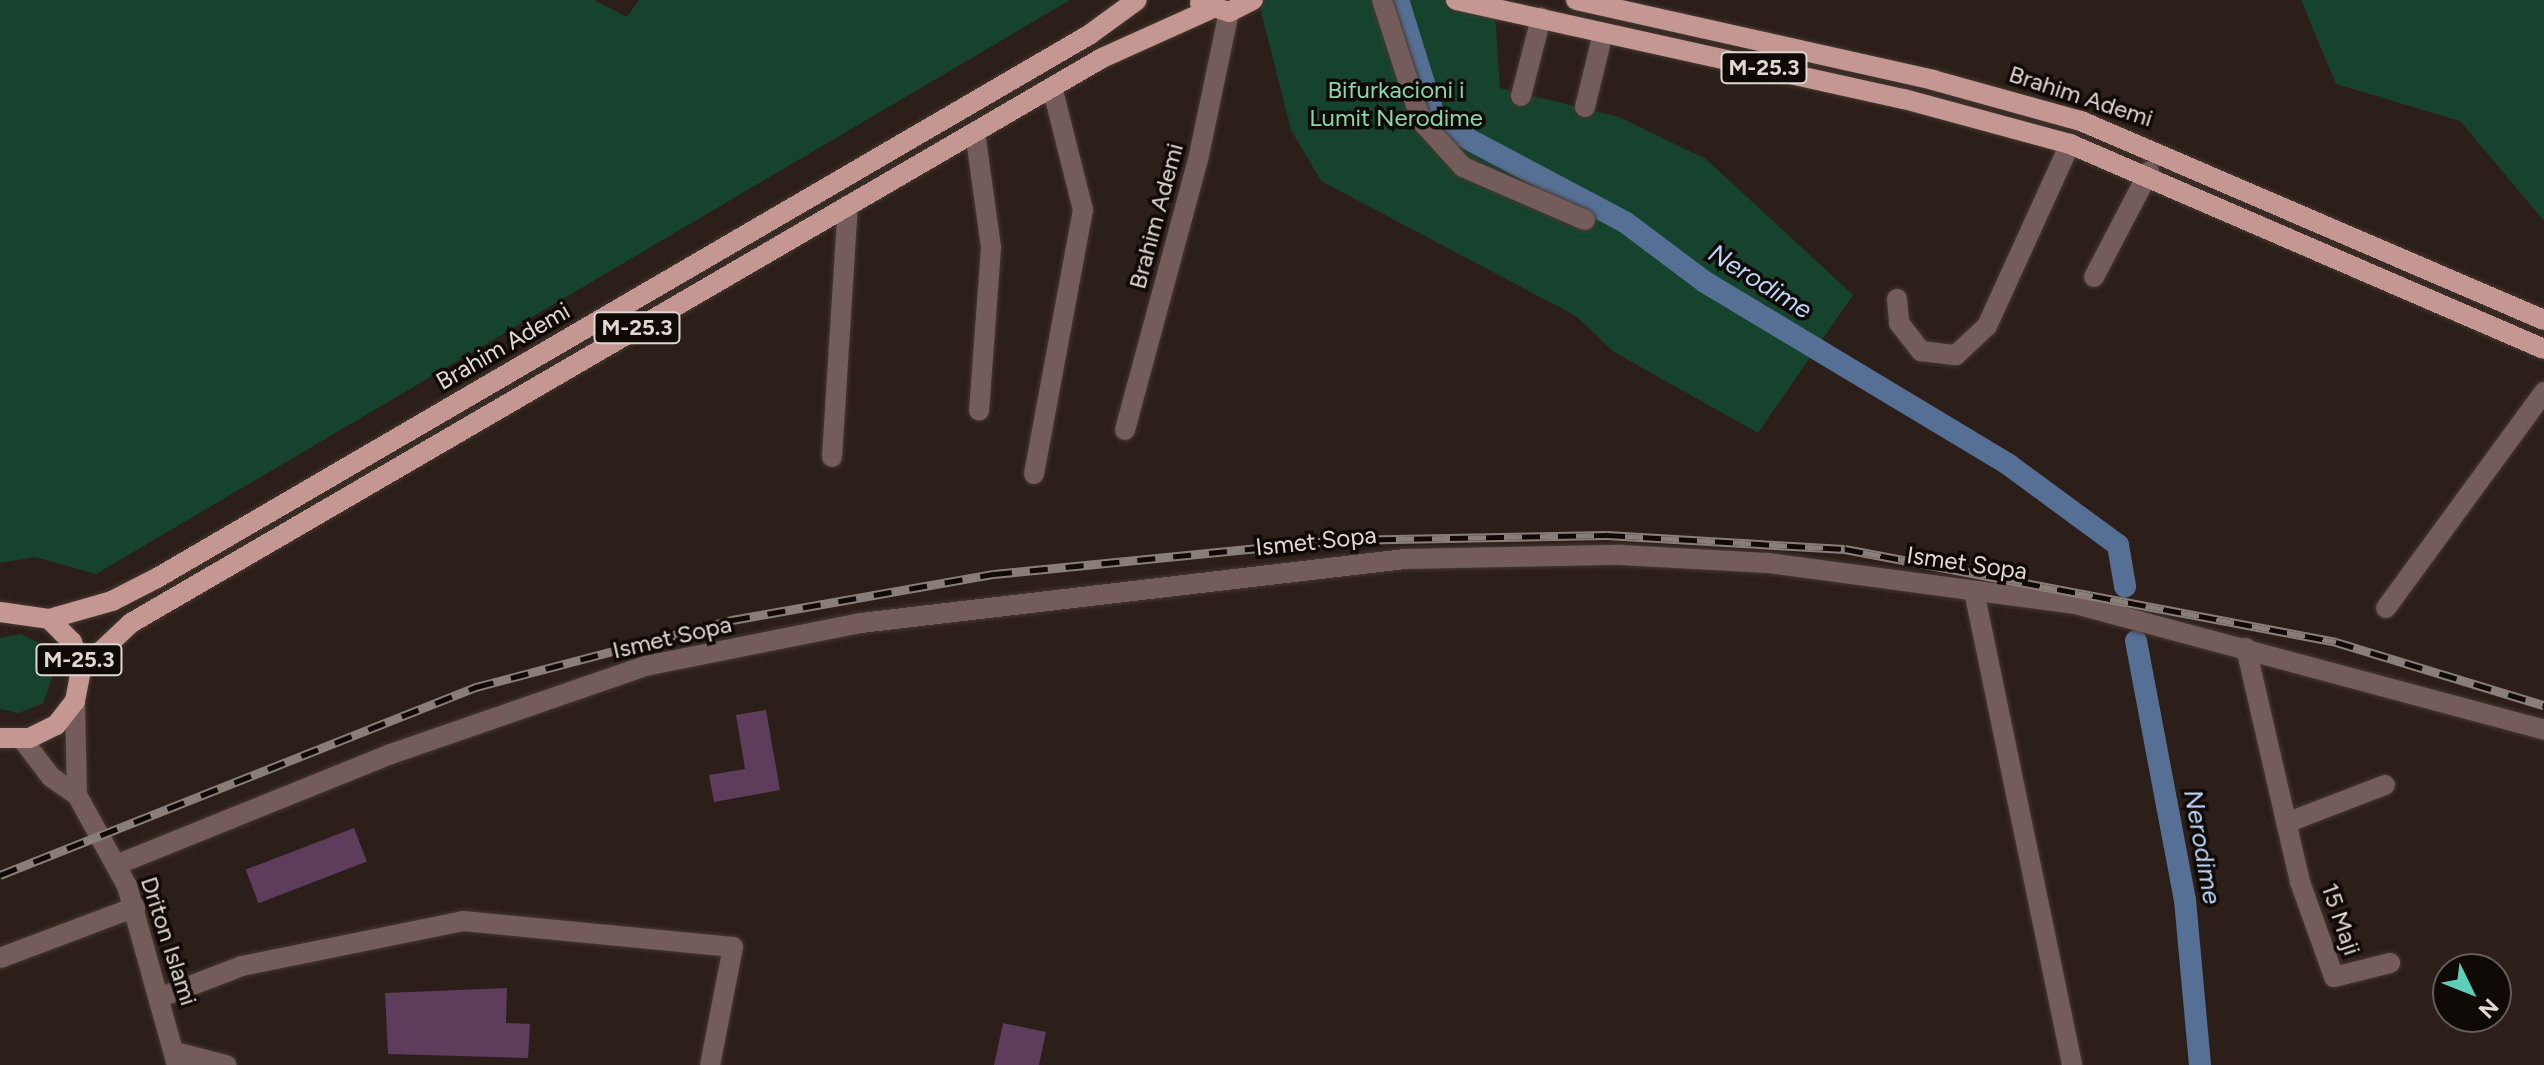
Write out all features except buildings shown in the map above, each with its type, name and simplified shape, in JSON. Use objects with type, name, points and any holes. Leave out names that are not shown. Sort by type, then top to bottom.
[{"type":"main road","name":"Brahim Ademi","points":[[0,612],[49,619],[112,601],[157,578],[1089,35],[1137,0]]},
{"type":"main road","name":"M-25.3","points":[[81,670],[131,623],[1052,87],[1148,33],[1211,8],[1253,0]]},
{"type":"main road","name":"Brahim Ademi","points":[[1456,0],[2070,144],[2149,172],[2544,349]]},
{"type":"main road","name":"Brahim Ademi","points":[[1576,0],[1903,72],[2081,121],[2544,320]]},
{"type":"main road","name":"M-25.3","points":[[7,740],[56,725],[75,701],[81,670],[72,642],[49,619]]},
{"type":"street","points":[[1382,0],[1421,121],[1463,167],[1585,220]]},
{"type":"street","name":"Brahim Ademi","points":[[1125,430],[1198,160],[1211,8]]},
{"type":"street","points":[[1521,96],[1541,18]]},
{"type":"street","points":[[1585,107],[1603,33]]},
{"type":"street","points":[[1034,474],[1083,210],[1052,87]]},
{"type":"street","points":[[975,132],[991,248],[979,411]]},
{"type":"street","name":"Brahim Ademi","points":[[1897,299],[1899,323],[1921,351],[1956,355],[1987,326],[2070,144]]},
{"type":"street","points":[[2094,277],[2149,172]]},
{"type":"street","points":[[832,457],[848,206]]},
{"type":"street","points":[[2386,608],[2544,392]]},
{"type":"street","name":"Ismet Sopa","points":[[116,865],[404,749],[645,666],[861,623],[1405,559],[1621,555],[1768,563],[2075,604],[2544,730]]},
{"type":"street","points":[[1974,591],[2072,1065]]},
{"type":"street","name":"15 Maji","points":[[2246,648],[2286,823],[2334,977],[2390,963]]},
{"type":"street","name":"Driton Islami","points":[[75,701],[77,795]]},
{"type":"street","name":"Driton Islami","points":[[7,740],[77,795],[116,865],[136,907],[176,1058]]},
{"type":"street","points":[[2286,823],[2385,785]]},
{"type":"street","points":[[0,958],[136,907]]},
{"type":"street","points":[[161,997],[242,966],[463,921],[733,947],[710,1065]]},
{"type":"street","points":[[176,1058],[226,1065]]},
{"type":"green space","points":[[0,0],[594,0],[627,17],[639,0],[1070,0],[96,574],[35,557],[0,563]]},
{"type":"green space","name":"Bifurkacioni i Lumit Nerodime","points":[[1258,0],[1494,0],[1500,88],[1619,117],[1706,159],[1853,295],[1758,433],[1614,352],[1576,316],[1321,181],[1291,130]]},
{"type":"green space","points":[[2301,0],[2544,0],[2544,221],[2460,121],[2336,84]]},
{"type":"green space","points":[[20,634],[44,645],[56,667],[43,703],[19,713],[0,709],[0,638]]},
{"type":"waterway","name":"Nerodime","points":[[1399,3],[1436,122],[1625,222],[1705,282],[2009,465],[2118,545],[2125,586]]},
{"type":"waterway","name":"Nerodime","points":[[2136,641],[2185,900],[2200,1065]]},
{"type":"railway","points":[[0,875],[476,687],[732,620],[994,574],[1342,540],[1607,535],[1845,549],[2336,642],[2544,705]]}]
